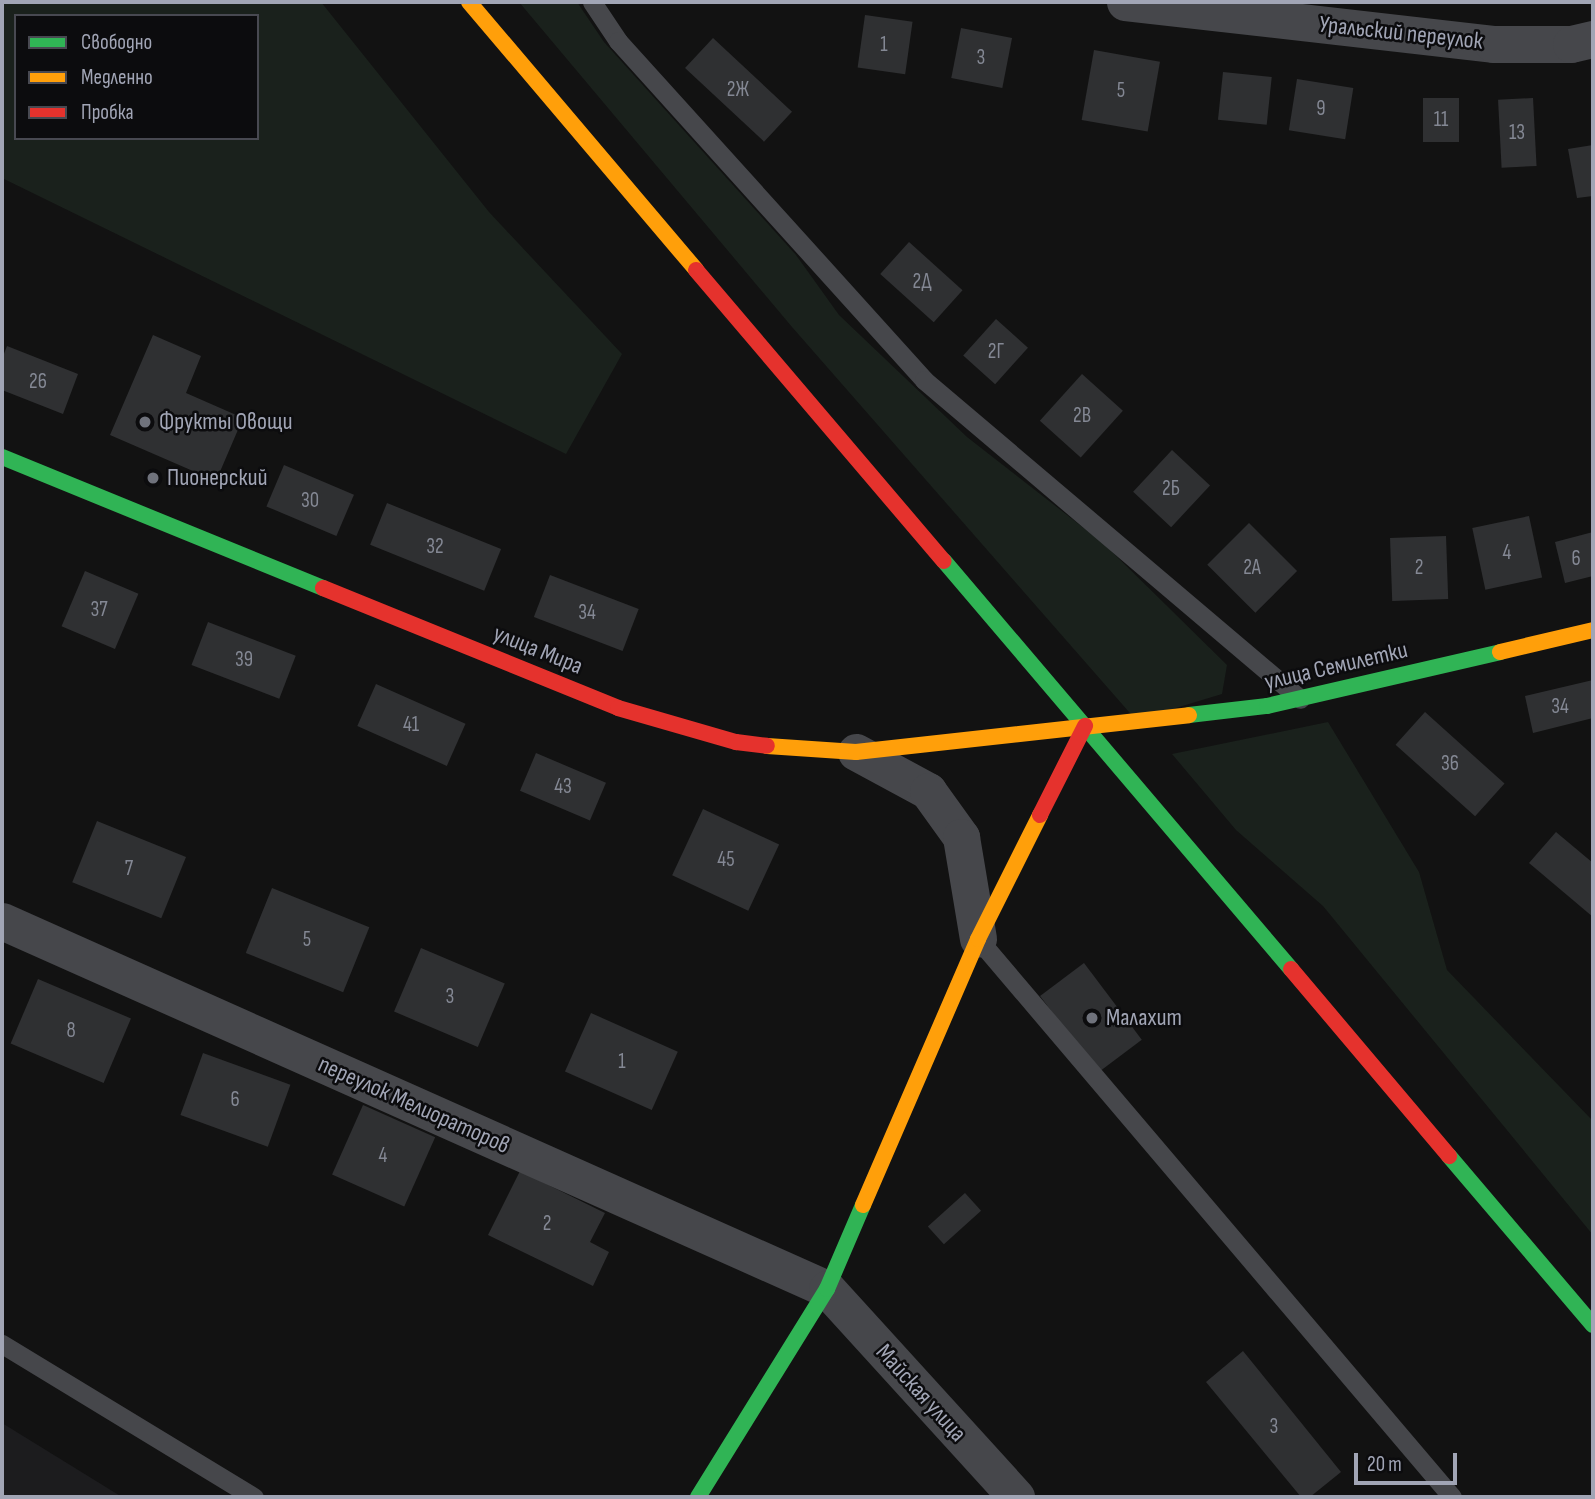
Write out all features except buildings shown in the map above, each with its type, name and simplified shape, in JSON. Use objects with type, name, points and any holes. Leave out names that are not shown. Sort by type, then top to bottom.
[{"type":"street","points":[[469,2],[1593,1325]]},
{"type":"street","name":"Уральский переулок","points":[[1125,2],[1493,44],[1571,44],[1593,39]]},
{"type":"street","name":"улица Мира","points":[[2,457],[618,708],[736,742],[856,752],[1085,726]]},
{"type":"street","name":"улица Семилетки","points":[[1085,726],[1300,699],[1593,630]]},
{"type":"street","points":[[698,1497],[827,1289],[978,939],[1085,726]]},
{"type":"street","points":[[856,752],[928,791],[961,837],[978,939]]},
{"type":"street","name":"переулок Мелиораторов","points":[[2,921],[827,1289]]},
{"type":"street","name":"Майская улица","points":[[827,1289],[1016,1497]]},
{"type":"lane","points":[[592,2],[618,41],[924,380],[1300,699]]},
{"type":"lane","points":[[978,939],[1452,1497]]},
{"type":"lane","points":[[2,1344],[254,1497]]},
{"type":"shaded area","points":[[2,2],[321,2],[489,212],[622,354],[566,454],[2,178]]},
{"type":"shaded area","points":[[519,2],[577,2],[604,42],[796,255],[839,315],[967,437],[1103,543],[1227,665],[1222,694],[1136,720],[792,327]]},
{"type":"shaded area","points":[[1328,722],[1419,872],[1447,970],[1593,1121],[1593,1235],[1323,906],[1236,830],[1172,754]]},
{"type":"shaded area","points":[[2,1423],[122,1497],[2,1497]]},
{"type":"traffic: fast","points":[[2,457],[323,588]]},
{"type":"traffic: fast","points":[[944,561],[1291,969]]},
{"type":"traffic: fast","points":[[1189,715],[1267,706],[1500,652]]},
{"type":"traffic: fast","points":[[1449,1156],[1593,1325]]},
{"type":"traffic: fast","points":[[698,1497],[827,1289],[863,1205]]},
{"type":"traffic: slow","points":[[469,2],[696,270]]},
{"type":"traffic: slow","points":[[1500,652],[1593,630]]},
{"type":"traffic: slow","points":[[767,746],[856,752],[1189,715]]},
{"type":"traffic: slow","points":[[863,1205],[978,939],[1040,815]]},
{"type":"traffic: jam","points":[[696,270],[944,561]]},
{"type":"traffic: jam","points":[[323,588],[618,708],[736,742],[767,746]]},
{"type":"traffic: jam","points":[[1040,815],[1085,726]]},
{"type":"traffic: jam","points":[[1291,969],[1449,1156]]},
{"type":"place","name":"Фрукты Овощи","points":[[145,422]]},
{"type":"place","name":"Пионерский","points":[[153,478]]},
{"type":"place","name":"Малахит","points":[[1092,1018]]}]
